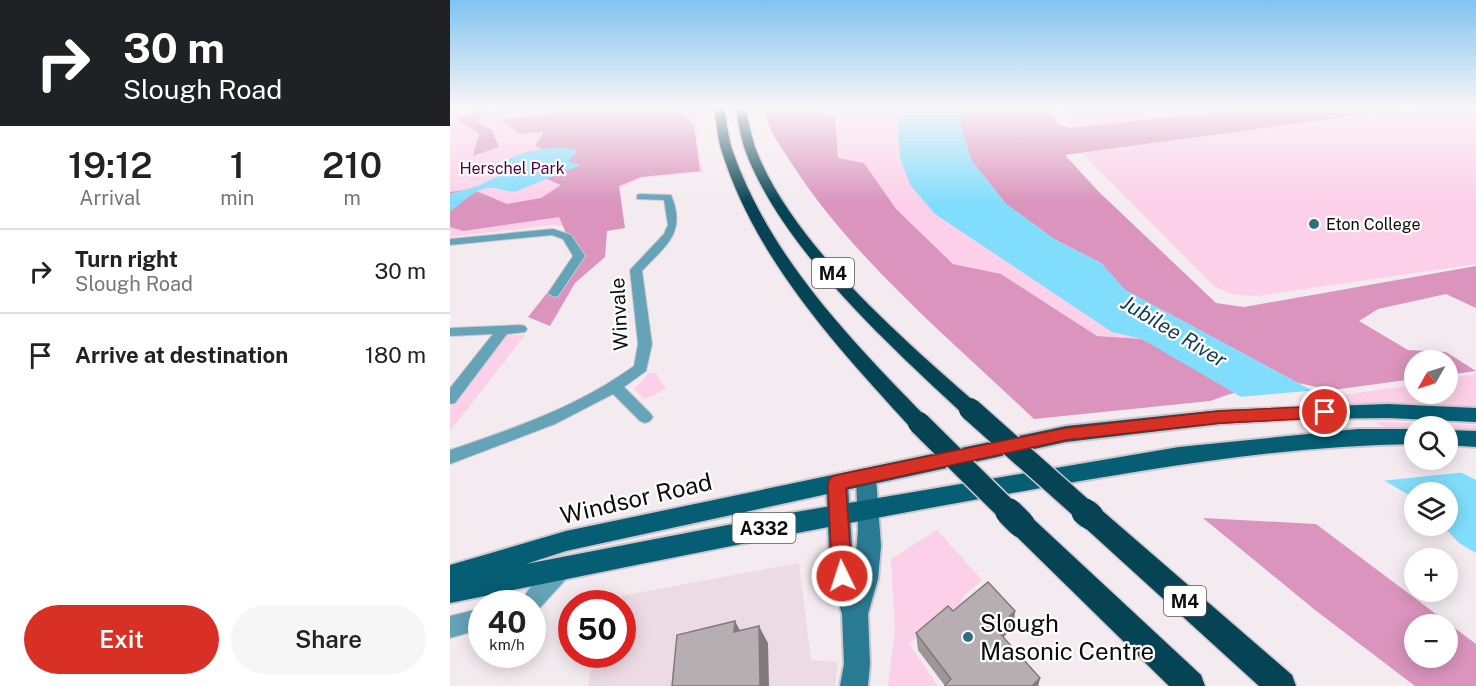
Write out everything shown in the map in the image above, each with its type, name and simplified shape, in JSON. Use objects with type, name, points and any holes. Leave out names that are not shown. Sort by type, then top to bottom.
[{"type":"highway","name":"M4","points":[[726,139],[732,167],[752,208],[787,267],[836,331],[919,423],[1020,524],[1191,686]]},
{"type":"highway","name":"M4","points":[[749,139],[762,172],[811,247],[880,324],[970,409],[1281,686]]},
{"type":"main road","name":"A332","points":[[837,483],[1066,434],[1220,417],[1388,411],[1476,415]]},
{"type":"main road","name":"A332","points":[[450,591],[838,515],[1168,456],[1359,437],[1404,436]]},
{"type":"main road","points":[[1458,438],[1476,439]]},
{"type":"main road","points":[[855,614],[866,586],[871,539],[866,477]]},
{"type":"main road","points":[[837,483],[842,576],[855,614],[857,664],[854,686]]},
{"type":"main road","name":"Windsor Road","points":[[450,577],[566,541],[837,483]]},
{"type":"street","name":"Winvale","points":[[450,457],[503,439],[616,388],[641,368],[645,344],[636,270],[669,235],[673,225],[668,197],[640,197]]},
{"type":"street","points":[[450,242],[553,232],[567,237],[579,256],[554,293]]},
{"type":"street","points":[[450,332],[520,329]]},
{"type":"street","points":[[450,399],[503,330]]},
{"type":"street","points":[[616,388],[645,417]]},
{"type":"street","points":[[543,590],[561,570]]},
{"type":"street","points":[[450,627],[468,622]]},
{"type":"shaded area","points":[[477,139],[496,139],[499,147],[473,156]]},
{"type":"shaded area","points":[[539,139],[696,139],[700,171],[641,177],[619,186],[625,228],[607,231],[605,257],[575,283],[550,326],[528,317],[576,256],[559,217],[463,231],[450,227],[450,192],[472,189],[507,204],[541,198],[561,185],[518,167],[553,153],[535,146]]},
{"type":"shaded area","points":[[777,139],[837,139],[838,158],[864,163],[896,209],[953,264],[1001,274],[1097,336],[1142,339],[1236,392],[1210,401],[1034,419],[937,329],[874,266],[817,199]]},
{"type":"shaded area","points":[[965,139],[1184,139],[1065,155],[1098,191],[1216,303],[1244,307],[1476,266],[1476,308],[1446,294],[1378,309],[1359,321],[1408,350],[1404,350],[1404,380],[1332,390],[1298,383],[1125,290],[1101,263],[1054,239],[1006,204],[971,160]]},
{"type":"shaded area","points":[[1458,360],[1476,371],[1458,374]]},
{"type":"shaded area","points":[[1203,518],[1316,524],[1404,590],[1404,602],[1420,602],[1436,614],[1404,614],[1404,668],[1458,668],[1458,630],[1476,644],[1476,686],[1415,686],[1315,610]]},
{"type":"shaded area","points":[[799,563],[811,660],[838,662],[835,686],[588,686],[591,668],[636,668],[636,593]]},
{"type":"green space","name":"Herschel Park","points":[[450,139],[697,139],[703,172],[641,178],[609,194],[564,226],[552,225],[450,237]]},
{"type":"green space","points":[[837,139],[899,139],[900,158],[905,172],[912,186],[935,214],[1112,332],[1142,339],[1097,336],[1001,274],[953,264],[896,209],[864,164],[838,158]]},
{"type":"green space","name":"Eton College","points":[[1185,139],[1476,139],[1476,264],[1257,296],[1231,294],[1214,286],[1082,153]]},
{"type":"green space","points":[[507,335],[525,335],[450,431],[450,408]]},
{"type":"green space","points":[[649,373],[656,373],[666,389],[644,399],[634,389]]},
{"type":"green space","points":[[1476,373],[1476,410],[1304,405],[1301,401],[1404,386],[1404,404],[1458,404],[1458,377]]},
{"type":"green space","points":[[1356,421],[1404,423],[1404,433],[1364,432]]},
{"type":"green space","points":[[1458,424],[1476,425],[1476,436],[1458,435]]},
{"type":"green space","points":[[937,530],[982,580],[961,598],[966,605],[959,611],[951,611],[909,644],[938,686],[888,686],[895,629],[891,559]]},
{"type":"water","name":"Jubilee River","points":[[899,139],[965,139],[971,160],[1006,204],[1054,239],[1101,263],[1125,290],[1324,397],[1404,452],[1404,470],[1456,470],[1476,480],[1476,553],[1459,543],[1452,536],[1458,536],[1458,482],[1404,482],[1404,492],[1142,339],[1112,332],[935,214],[911,186],[900,158]]},
{"type":"water","points":[[560,147],[576,150],[577,152],[568,161],[581,165],[517,191],[493,188],[481,190],[450,211],[450,194],[478,186],[500,175],[507,161],[523,153]]},
{"type":"pier","points":[[1318,390],[1404,438],[1404,470],[1458,470],[1458,468],[1466,472],[1381,481],[1239,397]]},
{"type":"building","name":"Slough Masonic Centre","points":[[988,582],[1015,611],[996,629],[1040,678],[1032,686],[945,686],[951,679],[916,633],[948,606],[953,611]]},
{"type":"building","points":[[735,621],[734,632],[759,626],[760,686],[672,686],[677,635]]},
{"type":"place","name":"Eton College","points":[[1314,224]]},
{"type":"place","name":"Slough Masonic Centre","points":[[968,637]]},
{"type":"route","points":[[842,576],[837,483],[1066,434],[1220,417],[1325,412]]}]
